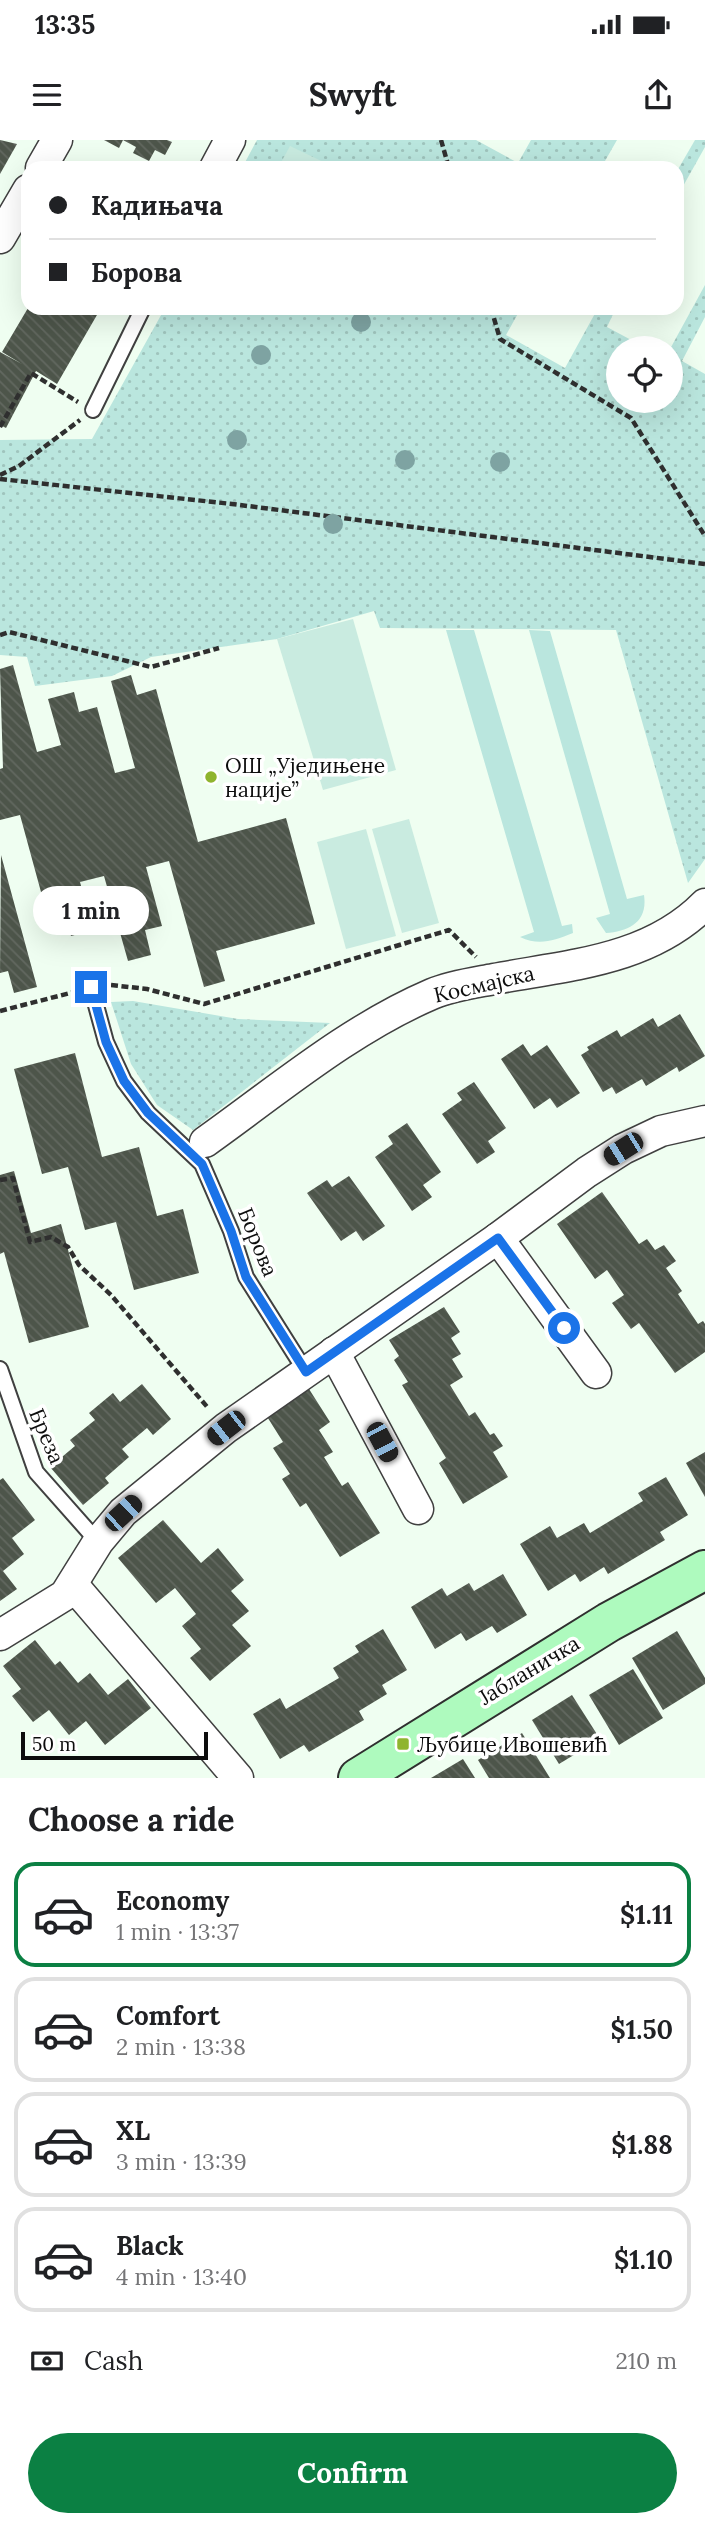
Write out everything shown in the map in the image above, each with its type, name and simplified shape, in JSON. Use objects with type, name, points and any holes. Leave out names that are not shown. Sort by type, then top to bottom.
[{"type":"street","points":[[45,161],[57,140]]},
{"type":"street","points":[[219,161],[230,140]]},
{"type":"street","points":[[0,238],[21,202]]},
{"type":"street","name":"Космајска","points":[[205,1142],[384,1016],[435,992],[617,955],[653,942],[705,904]]},
{"type":"street","points":[[0,1635],[46,1609],[73,1585],[98,1542],[152,1487],[226,1428],[498,1238],[587,1172],[623,1149],[661,1131],[705,1121]]},
{"type":"street","points":[[498,1238],[596,1373]]},
{"type":"street","points":[[334,1352],[418,1509]]},
{"type":"street","name":"Јабланичка","points":[[358,1778],[609,1622],[705,1570]]},
{"type":"street","points":[[73,1585],[238,1778]]},
{"type":"lane","points":[[93,410],[140,315]]},
{"type":"lane","name":"Борова","points":[[91,987],[106,1042],[124,1081],[148,1113],[202,1164],[231,1231],[246,1277],[306,1372]]},
{"type":"lane","name":"Бреза","points":[[0,1369],[36,1472],[98,1542]]},
{"type":"path","points":[[441,140],[447,161]]},
{"type":"path","points":[[493,315],[500,339],[631,418],[705,536]]},
{"type":"path","points":[[0,427],[31,373],[55,390]]},
{"type":"path","points":[[0,477],[19,466],[93,410]]},
{"type":"path","points":[[0,477],[705,564]]},
{"type":"path","points":[[0,635],[9,632],[151,667],[219,648]]},
{"type":"path","points":[[0,1011],[91,987],[118,984],[204,1004],[449,930],[471,948],[486,980]]},
{"type":"path","points":[[0,1180],[13,1178],[30,1242],[51,1237],[68,1247],[79,1265],[111,1295],[226,1428]]},
{"type":"shaded area","points":[[257,140],[476,140],[514,161],[246,161]]},
{"type":"shaded area","points":[[531,140],[617,140],[605,161],[519,161]]},
{"type":"shaded area","points":[[695,140],[705,140],[705,147],[684,184],[683,161]]},
{"type":"shaded area","points":[[290,146],[321,161],[282,161]]},
{"type":"shaded area","points":[[705,285],[705,317],[683,359],[683,336],[677,336]]},
{"type":"shaded area","points":[[161,315],[517,315],[506,335],[565,368],[594,315],[613,315],[607,327],[624,336],[606,336],[606,413],[683,413],[683,362],[705,374],[705,859],[688,883],[616,630],[380,628],[374,611],[277,639],[151,657],[112,676],[35,686],[27,657],[0,655],[0,440],[92,439]]},
{"type":"shaded area","points":[[353,619],[396,770],[323,790],[277,639]]},
{"type":"shaded area","points":[[446,630],[474,630],[562,926],[572,924],[573,933],[546,941],[520,937],[534,932]]},
{"type":"shaded area","points":[[529,630],[550,631],[627,899],[644,895],[640,918],[622,930],[606,933],[596,918],[610,914]]},
{"type":"shaded area","points":[[409,819],[439,923],[402,933],[372,829]]},
{"type":"shaded area","points":[[366,829],[396,936],[346,949],[317,842]]},
{"type":"shaded area","points":[[133,1001],[238,1019],[330,1023],[193,1130],[157,1105],[131,1064],[111,1002]]},
{"type":"building","points":[[0,140],[17,144],[0,174]]},
{"type":"building","points":[[104,140],[123,140],[119,148]]},
{"type":"building","points":[[123,140],[172,142],[165,155],[155,150],[149,161],[133,153],[136,147]]},
{"type":"building","points":[[24,315],[97,315],[57,384],[36,371],[6,428],[0,425],[0,352],[22,364],[2,352]]},
{"type":"building","points":[[13,665],[37,752],[61,745],[48,699],[74,692],[79,712],[97,707],[115,773],[135,768],[111,681],[131,675],[137,695],[156,689],[198,842],[286,818],[315,924],[216,951],[225,981],[204,987],[169,861],[146,867],[162,926],[145,930],[151,955],[128,961],[104,876],[80,882],[93,930],[71,936],[63,909],[47,914],[20,815],[0,820],[0,769],[3,768],[0,669]]},
{"type":"building","points":[[1,855],[37,987],[14,993],[8,971],[0,973]]},
{"type":"building","points":[[680,1014],[705,1056],[679,1072],[677,1067],[646,1086],[642,1079],[616,1094],[612,1087],[603,1092],[581,1055],[589,1050],[587,1047],[617,1030],[621,1037],[653,1018],[658,1027]]},
{"type":"building","points":[[523,1044],[531,1056],[547,1045],[580,1093],[557,1108],[550,1098],[534,1109],[501,1059]]},
{"type":"building","points":[[75,1053],[102,1157],[139,1147],[157,1216],[183,1209],[199,1273],[134,1290],[116,1222],[85,1230],[68,1167],[42,1174],[14,1069]]},
{"type":"building","points":[[474,1082],[506,1128],[488,1141],[495,1152],[477,1164],[442,1114],[462,1100],[457,1093]]},
{"type":"building","points":[[407,1123],[441,1172],[423,1185],[432,1197],[412,1211],[375,1157],[393,1144],[388,1136]]},
{"type":"building","points":[[14,1171],[31,1233],[61,1224],[89,1327],[29,1343],[4,1252],[0,1254],[0,1175]]},
{"type":"building","points":[[349,1176],[385,1226],[363,1241],[356,1231],[341,1241],[307,1193],[327,1180],[332,1187]]},
{"type":"building","points":[[602,1192],[639,1244],[647,1239],[655,1250],[664,1245],[676,1261],[666,1268],[682,1291],[678,1294],[698,1324],[703,1321],[705,1324],[705,1352],[675,1373],[639,1323],[631,1329],[612,1303],[624,1295],[607,1270],[595,1279],[557,1224]]},
{"type":"building","points":[[444,1307],[460,1332],[451,1338],[461,1354],[452,1359],[463,1377],[450,1385],[469,1416],[475,1412],[490,1435],[494,1433],[503,1446],[493,1452],[508,1477],[463,1504],[439,1463],[446,1458],[402,1385],[408,1382],[394,1360],[399,1356],[389,1340]]},
{"type":"building","points":[[142,1384],[171,1419],[153,1435],[147,1428],[122,1449],[129,1457],[105,1478],[109,1483],[83,1505],[50,1467],[75,1446],[70,1440],[95,1420],[89,1413],[113,1393],[120,1402]]},
{"type":"building","points":[[309,1389],[330,1422],[319,1430],[333,1452],[324,1457],[342,1486],[348,1482],[380,1533],[340,1557],[306,1503],[300,1507],[282,1479],[290,1474],[273,1448],[283,1442],[266,1415]]},
{"type":"building","points":[[705,1452],[705,1497],[686,1463]]},
{"type":"building","points":[[666,1477],[688,1515],[660,1532],[665,1540],[608,1574],[604,1567],[580,1582],[575,1574],[548,1591],[520,1544],[550,1526],[557,1538],[584,1523],[590,1533],[643,1501],[638,1493]]},
{"type":"building","points":[[3,1478],[35,1520],[12,1538],[24,1554],[3,1571],[17,1589],[0,1601],[0,1480]]},
{"type":"building","points":[[163,1520],[201,1563],[218,1548],[244,1580],[231,1591],[249,1611],[232,1625],[251,1646],[210,1681],[190,1658],[201,1649],[182,1626],[196,1614],[175,1588],[156,1603],[118,1558]]},
{"type":"building","points":[[503,1574],[527,1615],[497,1633],[492,1626],[466,1641],[461,1633],[435,1649],[411,1607],[442,1588],[447,1596],[469,1583],[474,1591]]},
{"type":"building","points":[[383,1629],[407,1670],[382,1685],[387,1694],[359,1711],[364,1720],[309,1752],[304,1745],[280,1759],[253,1714],[280,1698],[286,1709],[339,1678],[333,1668],[359,1652],[355,1646]]},
{"type":"building","points":[[677,1631],[705,1678],[705,1684],[663,1710],[632,1658]]},
{"type":"building","points":[[35,1640],[55,1665],[60,1661],[78,1683],[90,1673],[108,1695],[128,1679],[151,1708],[105,1745],[86,1721],[69,1735],[49,1710],[33,1722],[12,1696],[21,1689],[3,1666]]},
{"type":"building","points":[[633,1669],[663,1718],[619,1745],[589,1695]]},
{"type":"building","points":[[572,1695],[600,1739],[559,1764],[532,1720]]},
{"type":"building","points":[[522,1733],[550,1778],[489,1778],[478,1760]]},
{"type":"building","points":[[463,1759],[475,1778],[431,1778]]},
{"type":"place","name":"ОШ „Уједињене нације”","points":[[211,777]]},
{"type":"place","name":"Љубице Ивошевић","points":[[403,1744]]},
{"type":"route","points":[[91,987],[106,1042],[124,1081],[148,1113],[192,1151],[202,1164],[231,1231],[246,1277],[306,1372],[498,1238],[564,1328]]}]
